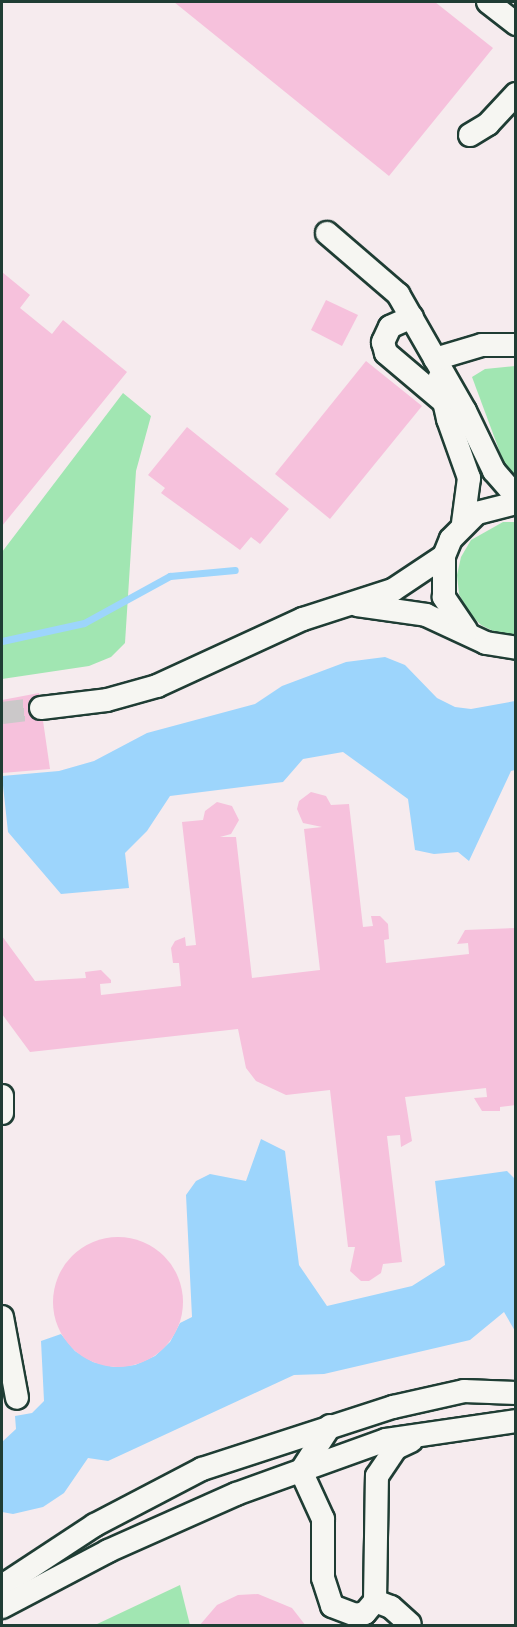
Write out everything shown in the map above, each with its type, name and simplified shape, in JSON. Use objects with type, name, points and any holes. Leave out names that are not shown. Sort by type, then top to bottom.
[{"type":"street","points":[[488,2],[516,24]]},
{"type":"street","points":[[470,135],[506,110],[516,94]]},
{"type":"street","points":[[327,233],[391,287],[412,317],[494,471],[516,496]]},
{"type":"street","points":[[412,317],[390,327],[383,342],[386,353],[444,402]]},
{"type":"street","points":[[435,359],[482,345],[516,345]]},
{"type":"street","points":[[41,708],[107,700],[157,686],[303,619],[393,590],[444,556],[463,523],[469,478],[444,402],[435,359]]},
{"type":"street","points":[[463,523],[492,507],[516,503]]},
{"type":"street","points":[[444,556],[444,597],[466,630]]},
{"type":"street","points":[[350,605],[426,615],[466,630],[486,643],[516,648]]},
{"type":"street","points":[[2,1096],[2,1113]]},
{"type":"street","points":[[2,1317],[17,1398]]},
{"type":"street","points":[[2,1586],[95,1525],[202,1469],[330,1426],[464,1391],[516,1382]]},
{"type":"street","points":[[464,1391],[516,1393]]},
{"type":"street","points":[[2,1607],[175,1520],[386,1440],[516,1421]]},
{"type":"street","points":[[301,1471],[330,1426]]},
{"type":"street","points":[[368,1613],[377,1476],[396,1448],[419,1435]]},
{"type":"street","points":[[301,1471],[323,1519],[323,1578],[332,1606],[340,1618],[391,1607],[410,1624]]},
{"type":"green space","points":[[515,366],[515,479],[508,474],[472,377],[485,369]]},
{"type":"green space","points":[[123,393],[151,416],[136,471],[125,643],[111,657],[89,666],[2,679],[2,552]]},
{"type":"green space","points":[[503,522],[515,522],[515,636],[499,634],[481,625],[468,612],[459,594],[457,575],[461,557],[471,540]]},
{"type":"green space","points":[[180,1585],[190,1625],[95,1625]]},
{"type":"water","points":[[385,657],[405,665],[437,698],[455,707],[471,709],[515,701],[515,770],[511,771],[469,861],[458,852],[434,854],[415,850],[408,799],[343,752],[303,759],[283,782],[170,796],[147,831],[125,853],[129,888],[61,894],[8,832],[2,776],[59,771],[94,761],[147,733],[255,704],[282,686],[346,662]]},
{"type":"water","points":[[261,1139],[285,1151],[299,1265],[327,1306],[412,1286],[445,1265],[435,1181],[507,1171],[516,1180],[515,1331],[504,1312],[470,1340],[324,1374],[294,1375],[108,1461],[88,1458],[64,1493],[43,1507],[13,1514],[2,1512],[2,1442],[16,1429],[15,1416],[32,1413],[44,1401],[41,1341],[61,1334],[75,1351],[93,1362],[114,1367],[135,1365],[155,1356],[170,1342],[180,1323],[192,1317],[186,1195],[196,1181],[210,1174],[246,1181]]},
{"type":"building","points":[[174,2],[435,2],[493,48],[389,176]]},
{"type":"building","points":[[2,272],[30,295],[20,308],[52,334],[63,320],[127,372],[2,526]]},
{"type":"building","points":[[326,300],[358,315],[342,346],[311,330]]},
{"type":"building","points":[[366,361],[422,406],[330,519],[275,474]]},
{"type":"building","points":[[187,427],[289,509],[260,544],[251,537],[240,550],[161,493],[165,488],[148,475]]},
{"type":"building","points":[[39,693],[50,769],[2,773],[2,700]]},
{"type":"building","points":[[311,792],[326,796],[331,805],[349,804],[363,927],[373,926],[371,916],[380,916],[388,924],[389,939],[384,940],[386,963],[469,954],[468,943],[457,944],[465,930],[516,928],[516,1105],[500,1107],[500,1111],[482,1111],[474,1098],[487,1097],[486,1088],[405,1097],[412,1141],[401,1147],[400,1135],[387,1136],[402,1262],[383,1264],[381,1273],[369,1281],[361,1281],[350,1271],[355,1247],[348,1247],[330,1090],[286,1095],[256,1081],[246,1068],[238,1029],[30,1052],[2,1014],[2,936],[35,981],[86,978],[85,972],[101,970],[111,980],[111,983],[100,984],[101,995],[181,986],[179,963],[173,963],[171,948],[175,941],[185,937],[186,946],[196,945],[182,822],[203,820],[205,811],[217,802],[232,806],[239,820],[231,834],[220,837],[236,837],[252,978],[320,970],[304,829],[322,827],[303,823],[297,809],[299,801]]},
{"type":"building","points":[[118,1237],[143,1242],[164,1256],[178,1277],[183,1302],[178,1327],[164,1348],[143,1362],[118,1367],[93,1362],[72,1348],[58,1327],[53,1302],[58,1277],[72,1256],[93,1242]]},
{"type":"building","points":[[258,1594],[292,1608],[306,1626],[199,1626],[217,1605],[238,1595]]},
{"type":"waterway","points":[[2,641],[84,623],[170,576],[235,570]]},
{"type":"tunnel","points":[[2,713],[41,708]]}]
